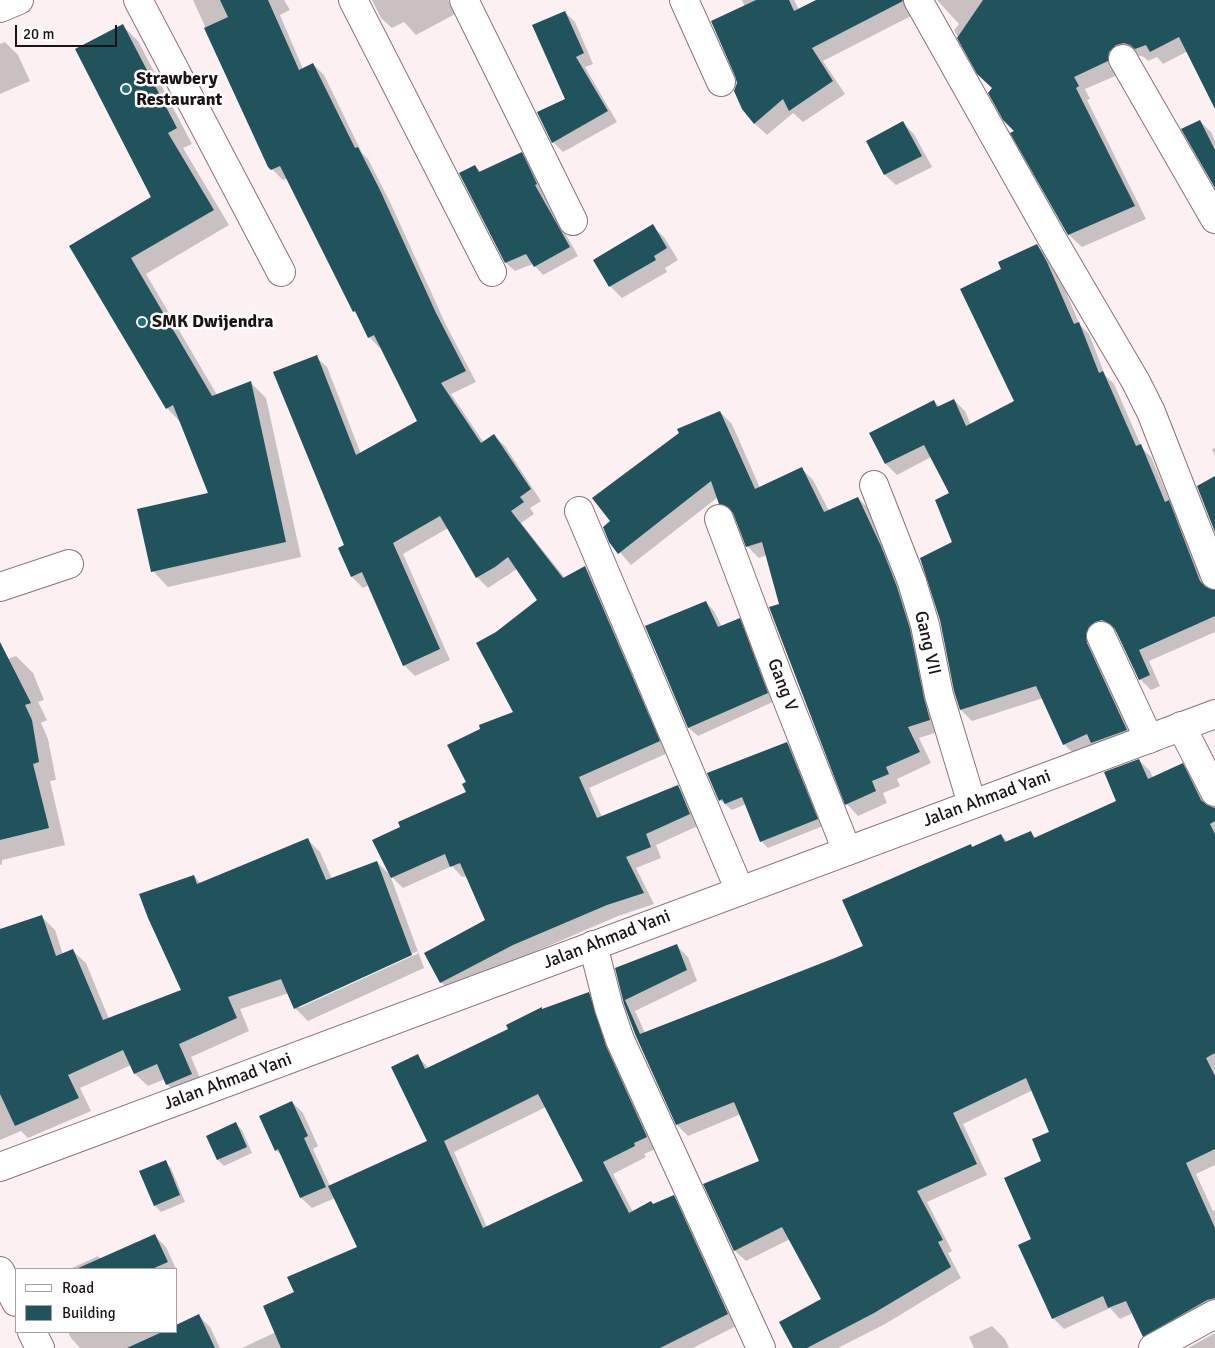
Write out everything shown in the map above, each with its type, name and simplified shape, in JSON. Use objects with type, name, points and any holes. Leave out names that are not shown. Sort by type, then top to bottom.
[{"type":"street","points":[[0,8],[19,0]]},
{"type":"street","points":[[138,0],[281,272]]},
{"type":"street","points":[[353,0],[492,272]]},
{"type":"street","points":[[464,0],[573,221]]},
{"type":"street","points":[[684,0],[721,82]]},
{"type":"street","points":[[918,0],[979,111],[1136,382],[1151,412],[1215,575]]},
{"type":"street","points":[[1123,59],[1215,219]]},
{"type":"street","name":"Gang VII","points":[[874,485],[912,582],[925,625],[939,695],[972,804]]},
{"type":"street","points":[[579,510],[740,891]]},
{"type":"street","name":"Gang V","points":[[719,519],[781,684],[847,851]]},
{"type":"street","points":[[0,587],[69,564]]},
{"type":"street","points":[[1101,636],[1149,739]]},
{"type":"street","name":"Jalan Ahmad Yani","points":[[0,1167],[1215,714]]},
{"type":"street","points":[[1181,726],[1215,792]]},
{"type":"street","points":[[593,945],[611,1016],[620,1040],[762,1348]]},
{"type":"street","points":[[0,1271],[15,1300]]},
{"type":"street","points":[[1153,1348],[1215,1314]]},
{"type":"street","points":[[32,1333],[40,1348]]},
{"type":"building","points":[[220,0],[268,0],[299,70],[313,63],[355,148],[358,147],[380,190],[436,313],[466,371],[441,383],[481,443],[494,434],[531,489],[520,497],[524,502],[511,511],[563,578],[585,566],[660,741],[579,777],[597,818],[678,785],[690,814],[646,834],[651,847],[626,857],[644,893],[607,905],[513,945],[440,983],[424,953],[485,920],[460,863],[450,867],[445,854],[391,878],[372,840],[400,827],[398,822],[466,792],[462,784],[466,782],[447,745],[480,729],[479,725],[513,712],[476,643],[496,632],[537,600],[508,557],[476,578],[440,516],[393,543],[440,649],[403,666],[362,572],[351,577],[338,548],[344,545],[273,372],[317,355],[356,455],[417,421],[374,335],[368,338],[355,311],[353,312],[280,166],[271,170],[268,167],[204,28],[228,17]]},
{"type":"building","points":[[756,0],[789,0],[794,11],[816,0],[903,1],[812,48],[833,81],[789,111],[783,99],[754,124],[742,109],[734,91],[737,83],[735,76],[711,21]]},
{"type":"building","points":[[983,0],[1215,0],[1215,109],[1179,37],[1150,52],[1146,45],[1135,49],[1124,43],[1116,45],[1109,52],[1108,61],[1074,77],[1079,86],[1076,88],[1135,206],[1068,235],[1010,133],[1014,131],[1003,120],[988,93],[992,88],[977,74],[957,38]]},
{"type":"building","points":[[565,11],[584,53],[576,57],[608,111],[552,143],[537,112],[565,99],[532,25]]},
{"type":"building","points":[[123,24],[177,128],[168,133],[214,210],[131,258],[212,396],[251,381],[286,542],[151,572],[137,509],[208,493],[173,405],[166,409],[69,246],[151,197],[75,49]]},
{"type":"building","points":[[1200,120],[1215,150],[1215,188],[1181,129]]},
{"type":"building","points":[[903,121],[922,156],[884,175],[866,141]]},
{"type":"building","points":[[522,152],[537,184],[535,185],[570,247],[534,267],[526,254],[505,263],[459,173],[475,165],[479,172]]},
{"type":"building","points":[[653,224],[667,248],[654,256],[656,260],[609,287],[593,260]]},
{"type":"building","points":[[1037,244],[1047,262],[1074,324],[1079,322],[1099,373],[1103,371],[1136,446],[1141,444],[1165,502],[1169,500],[1200,581],[1206,587],[1215,590],[1215,616],[1139,650],[1150,675],[1139,680],[1115,629],[1102,620],[1095,622],[1089,627],[1086,634],[1087,643],[1127,730],[1091,743],[1087,734],[1063,745],[1036,686],[960,710],[954,691],[940,620],[920,558],[952,542],[935,500],[949,493],[924,445],[885,464],[869,433],[934,400],[937,407],[954,399],[966,426],[1014,401],[960,289],[1001,269],[998,262]]},
{"type":"building","points":[[720,411],[755,489],[802,467],[824,512],[858,497],[881,546],[897,587],[910,629],[930,720],[908,727],[920,752],[886,767],[889,774],[872,781],[876,791],[845,805],[769,607],[779,604],[762,542],[746,547],[733,513],[728,507],[719,504],[711,481],[618,554],[609,542],[603,527],[610,521],[592,498],[679,433],[677,429]]},
{"type":"building","points":[[1215,476],[1215,532],[1197,486]]},
{"type":"building","points":[[706,601],[718,627],[740,618],[768,693],[688,728],[645,626]]},
{"type":"building","points":[[0,642],[31,703],[25,705],[32,720],[39,762],[33,764],[49,828],[0,840]]},
{"type":"building","points":[[787,742],[818,819],[760,842],[742,797],[725,804],[722,799],[719,801],[707,773]]},
{"type":"building","points":[[1139,759],[1148,779],[1183,763],[1201,800],[1215,808],[1215,821],[1210,824],[1215,834],[1215,1053],[1206,1058],[1215,1076],[1215,1149],[1186,1163],[1215,1228],[1215,1298],[1207,1300],[1143,1337],[1126,1301],[1108,1308],[1103,1296],[1052,1319],[1018,1245],[1031,1239],[1004,1178],[1041,1161],[1032,1139],[1049,1132],[1026,1078],[953,1113],[977,1164],[917,1191],[943,1240],[938,1242],[951,1267],[874,1313],[807,1348],[793,1348],[779,1322],[821,1299],[782,1227],[734,1251],[703,1184],[759,1161],[734,1102],[676,1125],[635,1034],[624,1004],[615,968],[677,944],[687,970],[625,1000],[640,1034],[835,958],[863,946],[842,900],[971,844],[972,847],[1001,834],[1005,842],[1031,831],[1034,838],[1116,801],[1104,772]]},
{"type":"building","points":[[308,838],[326,880],[377,861],[412,955],[294,1009],[281,979],[228,997],[237,1018],[179,1044],[192,1074],[166,1085],[157,1064],[134,1074],[123,1050],[68,1075],[79,1098],[15,1126],[0,1094],[0,929],[42,915],[56,956],[73,949],[103,1020],[181,990],[139,894],[194,875],[197,884]]},
{"type":"building","points":[[589,992],[606,1046],[647,1137],[634,1143],[635,1146],[603,1162],[629,1213],[651,1201],[653,1204],[674,1195],[728,1314],[660,1348],[281,1348],[263,1306],[294,1292],[287,1277],[357,1247],[328,1186],[427,1141],[391,1067],[418,1054],[425,1069],[508,1029],[506,1025],[542,1007],[542,1009]],"holes":[[[538,1094],[583,1181],[483,1228],[444,1141]]]},
{"type":"building","points":[[292,1101],[308,1136],[304,1138],[326,1187],[300,1198],[278,1149],[275,1151],[259,1116]]},
{"type":"building","points":[[236,1122],[247,1147],[217,1160],[206,1136]]},
{"type":"building","points":[[166,1160],[180,1195],[154,1206],[139,1171]]},
{"type":"building","points":[[155,1234],[168,1262],[154,1268],[78,1268]]},
{"type":"building","points":[[199,1314],[215,1348],[127,1348],[160,1333],[178,1333],[178,1324]]},
{"type":"place","name":"Strawbery Restaurant","points":[[126,89]]},
{"type":"place","name":"SMK Dwijendra","points":[[142,322]]}]
